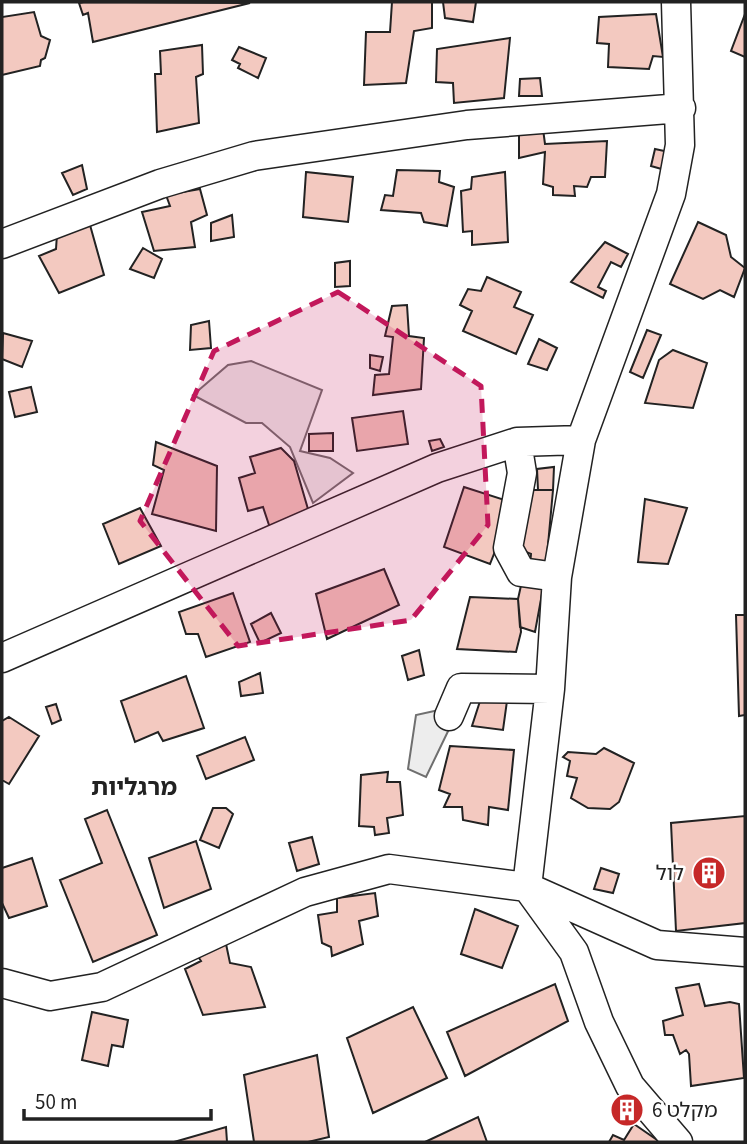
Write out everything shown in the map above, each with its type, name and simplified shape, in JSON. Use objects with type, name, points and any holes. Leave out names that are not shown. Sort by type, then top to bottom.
[{"type":"street","points":[[676,2],[680,145],[671,194],[581,440],[557,577],[550,689],[527,887],[574,952],[599,1022],[630,1086],[678,1142]]},
{"type":"street","points":[[2,244],[160,184],[254,156],[467,125],[681,108]]},
{"type":"street","points":[[2,658],[438,468],[517,442],[581,440]]},
{"type":"street","points":[[517,442],[522,472],[508,548],[521,572],[557,577]]},
{"type":"street","points":[[449,716],[461,688],[550,689]]},
{"type":"street","points":[[2,983],[50,996],[102,987],[305,892],[389,869],[527,887],[657,945],[745,953]]},
{"type":"highlighted area","points":[[338,292],[481,386],[488,525],[411,620],[238,646],[140,521],[214,351]]},
{"type":"shaded area","points":[[251,361],[322,390],[300,451],[330,458],[353,473],[313,503],[290,447],[262,423],[246,423],[193,395],[228,365]]},
{"type":"shaded area","points":[[448,708],[451,725],[426,777],[408,769],[416,715]]},
{"type":"building","points":[[392,2],[432,2],[432,28],[414,31],[406,83],[364,85],[366,32],[390,32]]},
{"type":"building","points":[[443,2],[476,2],[473,22],[445,18]]},
{"type":"building","points":[[79,3],[250,3],[93,42],[88,13],[83,15]]},
{"type":"building","points":[[34,12],[41,36],[50,40],[45,58],[41,60],[40,66],[2,75],[2,17]]},
{"type":"building","points":[[656,14],[663,57],[653,56],[649,69],[608,67],[609,44],[597,43],[599,17]]},
{"type":"building","points":[[745,14],[745,57],[731,51]]},
{"type":"building","points":[[510,38],[504,98],[454,103],[453,83],[436,82],[437,49]]},
{"type":"building","points":[[202,45],[203,74],[196,77],[199,123],[157,132],[155,74],[161,74],[160,51]]},
{"type":"building","points":[[239,47],[266,58],[258,78],[238,68],[240,64],[232,60]]},
{"type":"building","points":[[540,78],[542,96],[519,96],[520,79]]},
{"type":"building","points":[[543,129],[545,144],[607,141],[605,177],[591,177],[587,187],[574,186],[575,196],[553,195],[553,187],[543,184],[545,152],[519,158],[519,131]]},
{"type":"building","points":[[655,149],[669,152],[665,170],[651,166]]},
{"type":"building","points":[[82,165],[87,189],[73,195],[62,173]]},
{"type":"building","points":[[397,170],[440,171],[439,182],[454,187],[447,226],[424,222],[421,213],[381,210],[385,195],[393,196]]},
{"type":"building","points":[[306,172],[353,177],[348,222],[303,217]]},
{"type":"building","points":[[505,172],[508,242],[472,245],[472,231],[463,232],[461,191],[471,189],[472,177]]},
{"type":"building","points":[[200,189],[207,215],[191,222],[195,247],[154,251],[142,212],[170,206],[166,195]]},
{"type":"building","points":[[232,215],[234,237],[211,241],[211,223]]},
{"type":"building","points":[[698,222],[726,235],[731,257],[745,268],[734,297],[720,290],[703,299],[670,284]]},
{"type":"building","points":[[90,225],[104,275],[59,293],[39,256],[56,249],[57,234]]},
{"type":"building","points":[[605,242],[628,254],[621,267],[611,262],[598,287],[606,291],[603,298],[571,282]]},
{"type":"building","points":[[143,248],[162,259],[154,278],[130,269]]},
{"type":"building","points":[[350,261],[350,286],[335,287],[335,263]]},
{"type":"building","points":[[487,277],[521,292],[514,307],[533,315],[516,354],[463,331],[472,311],[460,305],[468,289],[481,291]]},
{"type":"building","points":[[407,305],[409,336],[424,338],[421,389],[373,395],[375,375],[389,374],[393,337],[385,336],[392,306]]},
{"type":"building","points":[[209,321],[211,348],[190,350],[191,325]]},
{"type":"building","points":[[647,330],[661,335],[643,378],[630,372]]},
{"type":"building","points":[[3,333],[32,341],[22,367],[2,359]]},
{"type":"building","points":[[539,339],[557,348],[547,370],[528,364]]},
{"type":"building","points":[[673,350],[707,363],[693,408],[645,403],[659,360]]},
{"type":"building","points":[[370,355],[383,357],[380,371],[370,368]]},
{"type":"building","points":[[31,387],[37,412],[15,417],[9,392]]},
{"type":"building","points":[[403,411],[408,444],[357,451],[352,418]]},
{"type":"building","points":[[333,433],[333,451],[309,451],[309,434]]},
{"type":"building","points":[[440,439],[444,447],[432,451],[429,441]]},
{"type":"building","points":[[156,442],[217,466],[216,531],[152,514],[164,470],[153,465]]},
{"type":"building","points":[[281,448],[294,461],[310,516],[270,528],[263,507],[248,511],[239,478],[255,473],[250,457]]},
{"type":"building","points":[[554,467],[553,490],[538,490],[537,469]]},
{"type":"building","points":[[464,487],[514,503],[490,564],[444,547]]},
{"type":"building","points":[[522,490],[553,490],[546,567],[530,566],[531,554],[521,550]]},
{"type":"building","points":[[645,499],[687,508],[668,564],[638,562]]},
{"type":"building","points":[[140,508],[161,546],[119,564],[103,524]]},
{"type":"building","points":[[384,569],[399,605],[327,639],[316,594]]},
{"type":"building","points":[[522,581],[544,583],[535,632],[520,627],[518,599]]},
{"type":"building","points":[[233,593],[250,642],[206,657],[198,634],[186,634],[179,612]]},
{"type":"building","points":[[470,597],[518,599],[521,632],[516,652],[457,649]]},
{"type":"building","points":[[271,613],[281,633],[260,643],[251,624]]},
{"type":"building","points":[[736,615],[745,615],[745,715],[739,716]]},
{"type":"building","points":[[419,650],[424,675],[408,680],[402,656]]},
{"type":"building","points":[[260,673],[263,693],[241,696],[239,682]]},
{"type":"building","points":[[186,676],[204,728],[163,741],[158,732],[135,742],[121,701]]},
{"type":"building","points":[[481,698],[507,701],[503,730],[472,726]]},
{"type":"building","points":[[56,704],[61,720],[52,724],[46,707]]},
{"type":"building","points":[[9,717],[39,736],[9,784],[2,780],[2,721]]},
{"type":"building","points":[[245,737],[254,760],[206,779],[197,756]]},
{"type":"building","points":[[450,746],[514,750],[508,810],[489,807],[488,825],[463,820],[462,807],[444,807],[450,794],[439,790]]},
{"type":"building","points":[[604,748],[634,763],[619,802],[610,809],[588,808],[571,798],[577,778],[567,776],[570,761],[563,757],[568,752],[596,754]]},
{"type":"building","points":[[388,772],[387,782],[400,782],[403,815],[387,818],[389,833],[375,835],[374,827],[359,826],[361,775]]},
{"type":"building","points":[[213,808],[226,808],[233,814],[219,848],[200,840]]},
{"type":"building","points":[[107,810],[157,935],[93,962],[60,880],[102,863],[85,819]]},
{"type":"building","name":"לול","points":[[745,816],[745,923],[676,931],[671,823]]},
{"type":"building","points":[[312,837],[319,864],[297,871],[289,843]]},
{"type":"building","points":[[196,841],[211,889],[164,908],[149,858]]},
{"type":"building","points":[[32,858],[47,906],[9,918],[2,903],[2,868]]},
{"type":"building","points":[[601,868],[619,874],[613,893],[594,889]]},
{"type":"building","points":[[375,893],[378,916],[359,921],[363,944],[332,956],[331,947],[322,943],[318,915],[337,912],[337,898]]},
{"type":"building","points":[[475,909],[518,926],[502,968],[461,954]]},
{"type":"building","points":[[226,944],[230,963],[251,967],[265,1007],[203,1015],[185,969],[201,961],[197,955]]},
{"type":"building","points":[[555,984],[568,1021],[465,1076],[447,1032]]},
{"type":"building","points":[[699,984],[705,1006],[730,1002],[739,1004],[744,1078],[691,1086],[689,1054],[686,1050],[680,1054],[673,1035],[665,1035],[663,1021],[683,1015],[676,988]]},
{"type":"building","points":[[413,1007],[447,1078],[373,1113],[347,1038]]},
{"type":"building","points":[[92,1012],[128,1020],[123,1047],[112,1045],[108,1066],[82,1060]]},
{"type":"building","points":[[317,1055],[329,1137],[308,1142],[254,1142],[244,1075]]},
{"type":"building","name":"מקלט 6","points":[[624,1105],[634,1108],[631,1115],[621,1112]]},
{"type":"building","points":[[478,1117],[487,1142],[425,1142]]},
{"type":"building","points":[[634,1124],[660,1142],[609,1142],[613,1135],[624,1140]]},
{"type":"building","points":[[226,1127],[227,1142],[174,1142]]},
{"type":"place","name":"לול","points":[[709,873]]},
{"type":"place","name":"מקלט 6","points":[[627,1110]]},
{"type":"district","name":"מרגליות","points":[[134,787]]}]
